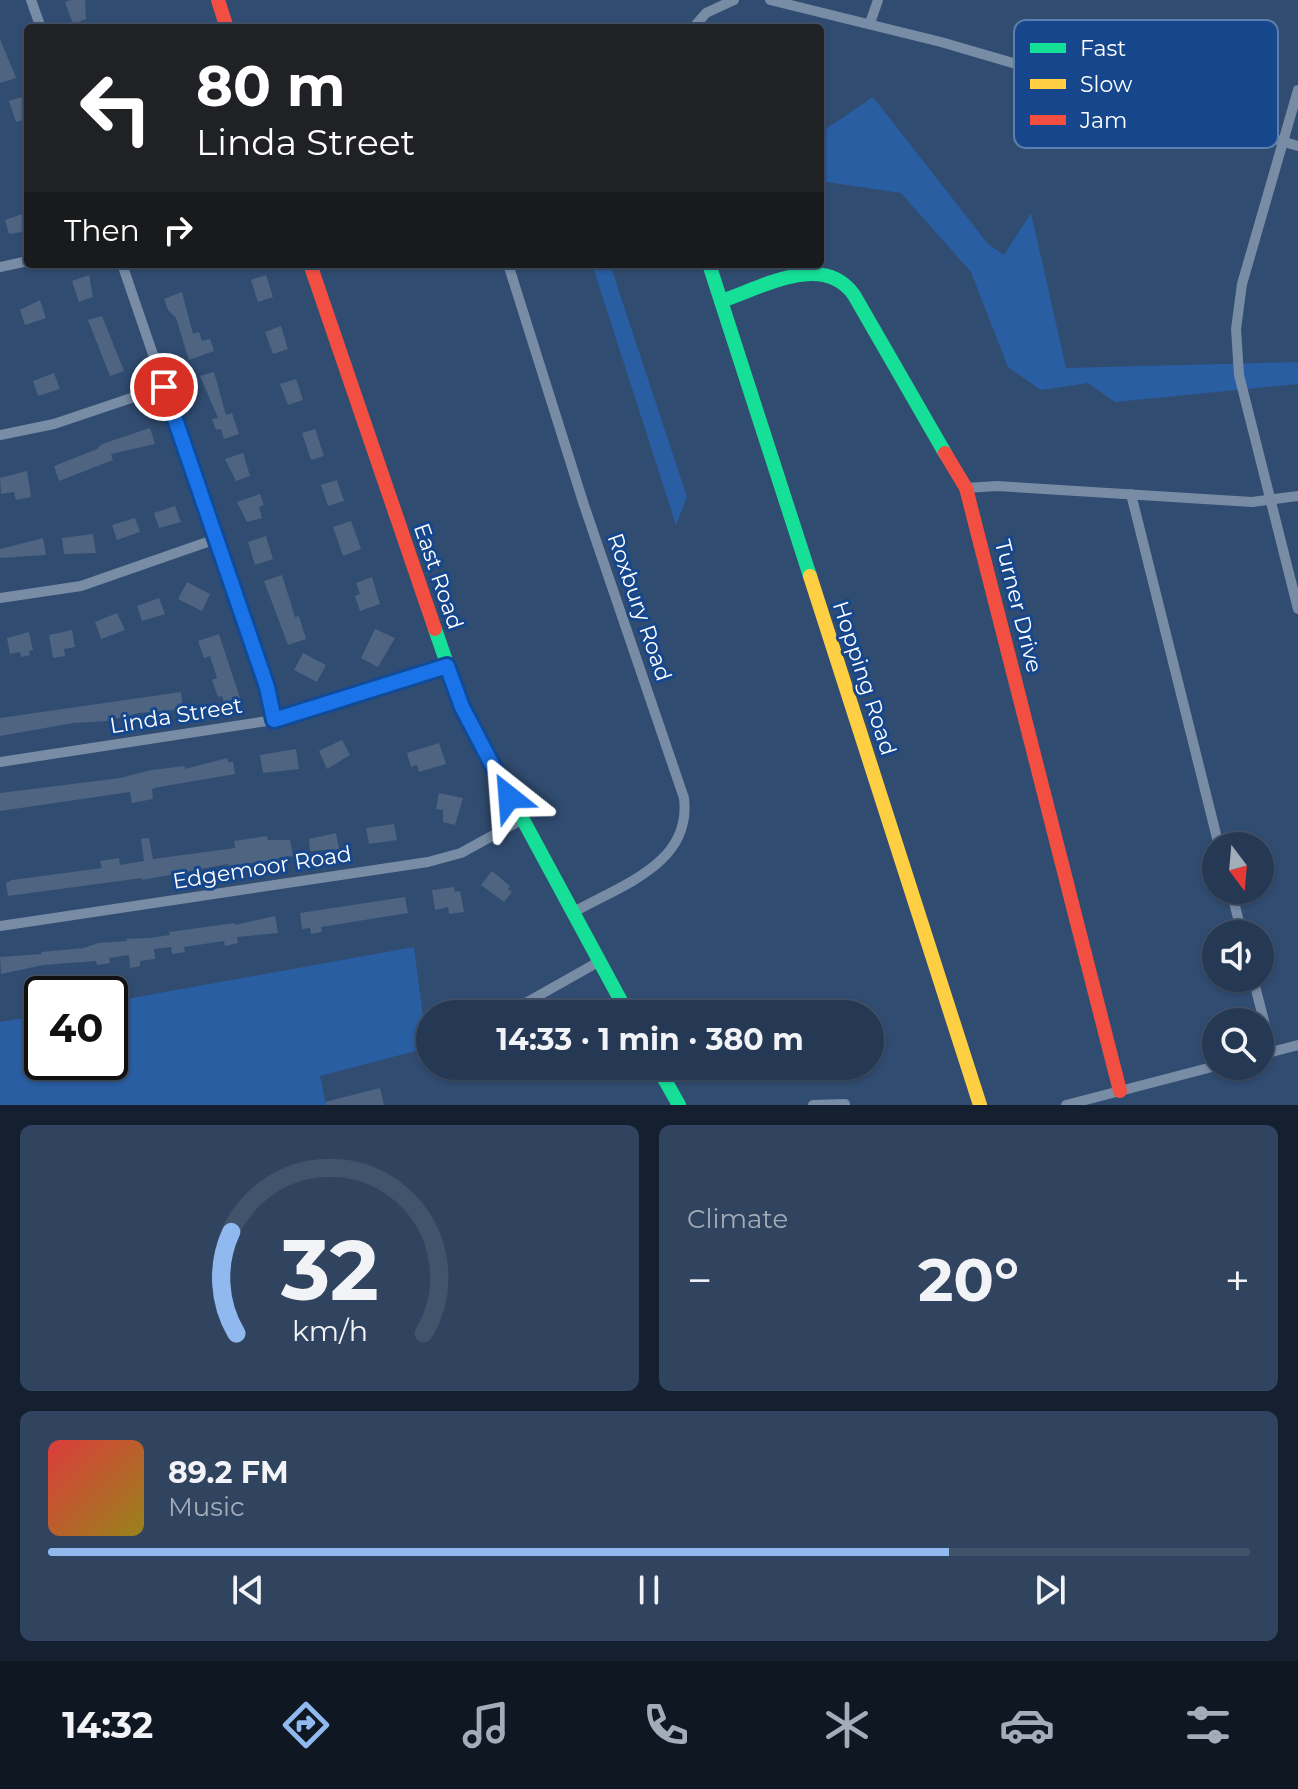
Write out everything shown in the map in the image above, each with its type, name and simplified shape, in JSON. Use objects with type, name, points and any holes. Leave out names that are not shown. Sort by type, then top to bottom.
[{"type":"street","points":[[31,0],[40,24]]},
{"type":"street","points":[[218,0],[226,24]]},
{"type":"street","points":[[696,24],[706,13],[734,0]]},
{"type":"street","points":[[770,0],[870,23],[1014,64]]},
{"type":"street","points":[[870,23],[878,0]]},
{"type":"street","points":[[1298,90],[1242,284],[1236,329],[1239,375],[1298,609]]},
{"type":"street","points":[[1278,140],[1298,146]]},
{"type":"street","points":[[0,267],[24,262]]},
{"type":"street","points":[[123,268],[267,687],[274,720]]},
{"type":"street","name":"East Road","points":[[311,268],[462,707],[621,1000]]},
{"type":"street","name":"Roxbury Road","points":[[509,268],[584,505],[684,798],[686,812],[678,841],[659,864],[574,912]]},
{"type":"street","name":"Hopping Road","points":[[710,268],[980,1105]]},
{"type":"street","name":"Turner Drive","points":[[721,301],[809,274],[827,274],[843,282],[854,295],[966,488],[1120,1091]]},
{"type":"street","points":[[0,435],[54,424],[164,387]]},
{"type":"street","points":[[966,488],[997,486],[1270,500],[1298,496]]},
{"type":"street","points":[[1131,494],[1216,832]]},
{"type":"street","points":[[0,598],[81,586],[216,539]]},
{"type":"street","name":"Linda Street","points":[[0,762],[274,720],[447,666]]},
{"type":"street","name":"Edgemoor Road","points":[[0,926],[428,862],[461,853],[521,820]]},
{"type":"street","points":[[531,1000],[600,961]]},
{"type":"street","points":[[1274,1051],[1298,1045]]},
{"type":"street","points":[[1066,1105],[1202,1070]]},
{"type":"street","points":[[665,1080],[679,1105]]},
{"type":"street","points":[[813,1105],[845,1104]]},
{"type":"shaded area","points":[[873,97],[988,244],[1004,255],[1031,213],[1066,368],[1298,362],[1298,384],[1115,402],[1088,383],[1041,390],[1008,367],[971,272],[901,193],[824,182],[824,130]]},
{"type":"shaded area","points":[[593,268],[611,268],[687,497],[676,525]]},
{"type":"shaded area","points":[[414,947],[421,1000],[416,1000],[416,1051],[320,1076],[326,1105],[0,1105],[0,1022],[24,1018],[24,1080],[128,1080],[128,999]]},
{"type":"building","points":[[85,0],[86,19],[73,24],[65,2]]},
{"type":"building","points":[[0,39],[16,78],[0,83]]},
{"type":"building","points":[[24,96],[24,120],[16,122],[9,101]]},
{"type":"building","points":[[24,213],[24,232],[9,234],[5,220]]},
{"type":"building","points":[[89,275],[93,297],[79,302],[72,281]]},
{"type":"building","points":[[266,275],[273,297],[258,302],[251,280]]},
{"type":"building","points":[[182,292],[193,334],[199,332],[202,341],[210,339],[214,351],[189,360],[176,318],[168,310],[164,299]]},
{"type":"building","points":[[40,300],[46,318],[25,325],[20,310]]},
{"type":"building","points":[[102,316],[124,371],[110,376],[88,320]]},
{"type":"building","points":[[281,326],[288,349],[273,354],[265,332]]},
{"type":"building","points":[[214,372],[226,415],[232,413],[239,434],[224,439],[221,429],[216,430],[212,419],[218,418],[200,376]]},
{"type":"building","points":[[54,373],[60,389],[38,396],[33,381]]},
{"type":"building","points":[[296,379],[303,400],[288,405],[280,384]]},
{"type":"building","points":[[150,428],[155,444],[111,454],[113,460],[59,481],[54,466],[97,449],[102,444]]},
{"type":"building","points":[[315,429],[324,456],[311,460],[302,433]]},
{"type":"building","points":[[243,453],[250,476],[236,481],[225,459]]},
{"type":"building","points":[[27,471],[31,497],[16,500],[14,492],[1,494],[0,478]]},
{"type":"building","points":[[337,480],[344,501],[328,506],[321,485]]},
{"type":"building","points":[[260,494],[264,505],[259,507],[262,518],[247,522],[237,502]]},
{"type":"building","points":[[175,506],[181,522],[159,528],[154,513]]},
{"type":"building","points":[[135,518],[140,532],[117,540],[112,525]]},
{"type":"building","points":[[351,521],[361,549],[343,556],[333,527]]},
{"type":"building","points":[[93,534],[96,553],[64,554],[62,538]]},
{"type":"building","points":[[266,536],[273,559],[255,565],[248,542]]},
{"type":"building","points":[[43,538],[46,555],[0,558],[0,549]]},
{"type":"building","points":[[282,575],[295,617],[299,616],[306,639],[288,645],[264,581]]},
{"type":"building","points":[[372,577],[380,604],[360,611],[355,596],[360,594],[356,583]]},
{"type":"building","points":[[187,582],[210,594],[202,611],[178,599]]},
{"type":"building","points":[[159,598],[165,614],[142,621],[137,606]]},
{"type":"building","points":[[117,613],[125,630],[101,639],[95,622]]},
{"type":"building","points":[[375,629],[395,638],[378,667],[361,658]]},
{"type":"building","points":[[72,630],[75,647],[64,649],[65,656],[53,658],[49,635]]},
{"type":"building","points":[[29,632],[33,650],[29,651],[30,655],[21,657],[20,652],[10,654],[7,638]]},
{"type":"building","points":[[219,634],[241,701],[225,706],[212,680],[217,678],[210,656],[204,658],[198,641]]},
{"type":"building","points":[[303,653],[326,665],[317,682],[294,670]]},
{"type":"building","points":[[181,692],[183,709],[139,713],[107,721],[73,723],[0,736],[0,718]]},
{"type":"building","points":[[342,740],[350,755],[327,769],[319,751]]},
{"type":"building","points":[[439,743],[446,764],[419,772],[417,765],[411,767],[407,753]]},
{"type":"building","points":[[296,749],[299,769],[263,773],[260,755]]},
{"type":"building","points":[[227,758],[228,762],[233,762],[235,774],[154,788],[153,799],[132,803],[130,792],[0,811],[0,793],[120,778],[151,770],[185,766],[185,769]]},
{"type":"building","points":[[439,793],[463,798],[455,825],[443,822],[443,810],[436,809]]},
{"type":"building","points":[[394,824],[397,840],[369,844],[366,828]]},
{"type":"building","points":[[336,833],[339,849],[310,851],[309,839]]},
{"type":"building","points":[[267,836],[268,840],[290,840],[293,856],[142,880],[8,896],[6,883],[12,880],[102,868],[100,861],[119,858],[120,865],[144,861],[141,839],[149,838],[153,859],[235,848],[234,841]]},
{"type":"building","points":[[492,871],[510,886],[508,889],[512,892],[504,902],[481,885]]},
{"type":"building","points":[[454,887],[455,892],[460,891],[464,912],[449,914],[448,907],[435,910],[432,890]]},
{"type":"building","points":[[405,897],[408,913],[321,927],[322,932],[311,934],[310,928],[302,929],[300,913]]},
{"type":"building","points":[[275,916],[278,933],[237,937],[238,943],[225,946],[224,941],[184,947],[185,952],[172,954],[171,947],[154,949],[155,959],[140,961],[140,966],[130,968],[129,955],[109,958],[110,963],[97,965],[96,961],[43,965],[1,974],[0,957],[84,948],[98,943],[170,935],[169,932],[235,925]]},
{"type":"building","points":[[380,1088],[384,1105],[326,1105],[325,1102]]},
{"type":"traffic: fast","points":[[710,268],[810,576]]},
{"type":"traffic: fast","points":[[721,301],[772,282],[809,274],[841,282],[854,295],[945,453]]},
{"type":"traffic: fast","points":[[435,629],[462,707],[620,1000]]},
{"type":"traffic: fast","points":[[665,1080],[679,1105]]},
{"type":"traffic: slow","points":[[810,576],[980,1105]]},
{"type":"traffic: jam","points":[[218,0],[226,24]]},
{"type":"traffic: jam","points":[[311,268],[435,629]]},
{"type":"traffic: jam","points":[[945,453],[966,488],[1120,1091]]},
{"type":"route","points":[[164,387],[267,687],[274,720],[447,666],[462,707],[509,797]]}]
